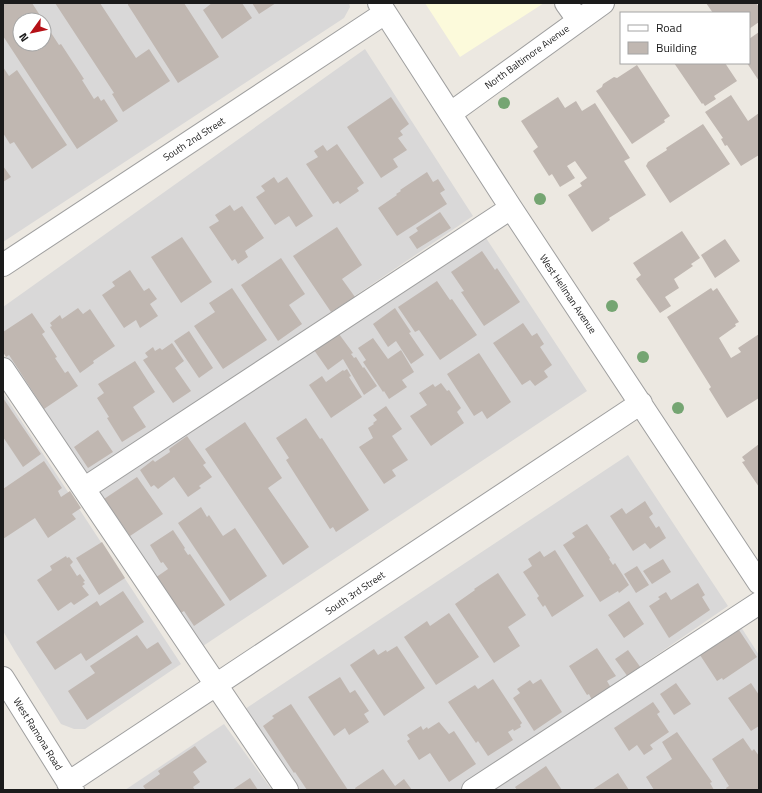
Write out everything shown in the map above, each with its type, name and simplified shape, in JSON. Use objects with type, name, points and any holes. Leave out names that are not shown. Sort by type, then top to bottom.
[{"type":"street","name":"North Baltimore Avenue","points":[[451,113],[572,12],[603,3]]},
{"type":"street","name":"West Hellman Avenue","points":[[382,8],[759,583]]},
{"type":"street","name":"South 2nd Street","points":[[3,265],[382,8]]},
{"type":"street","points":[[85,488],[512,208]]},
{"type":"street","points":[[3,369],[85,488],[215,686],[286,790]]},
{"type":"street","name":"South 3rd Street","points":[[71,786],[215,686],[641,403]]},
{"type":"street","points":[[472,790],[759,603]]},
{"type":"street","name":"West Ramona Road","points":[[3,678],[71,786]]},
{"type":"shaded area","points":[[3,3],[349,3],[350,7],[344,18],[3,242]]},
{"type":"shaded area","points":[[425,3],[544,3],[460,57]]},
{"type":"shaded area","points":[[365,49],[473,216],[87,477],[3,352],[3,307]]},
{"type":"shaded area","points":[[486,238],[587,391],[197,650],[95,495]]},
{"type":"shaded area","points":[[3,393],[181,664],[85,729],[74,729],[61,724],[3,631]]},
{"type":"shaded area","points":[[628,455],[728,606],[460,790],[295,790],[242,711]]},
{"type":"shaded area","points":[[741,627],[759,655],[759,790],[484,790]]},
{"type":"shaded area","points":[[224,724],[272,790],[125,790]]},
{"type":"building","points":[[3,3],[32,3],[38,12],[12,12],[12,50],[3,36]]},
{"type":"building","points":[[55,3],[100,3],[136,58],[149,49],[170,81],[123,112],[112,94],[114,93]]},
{"type":"building","points":[[128,3],[184,3],[219,57],[178,83]]},
{"type":"building","points":[[212,3],[242,3],[252,18],[222,39],[203,10]]},
{"type":"building","points":[[252,3],[276,3],[259,14]]},
{"type":"building","points":[[706,3],[756,3],[759,7],[759,22],[750,28],[750,12],[712,12]]},
{"type":"building","points":[[759,32],[759,81],[748,64],[750,64],[750,38]]},
{"type":"building","points":[[52,34],[59,45],[61,44],[84,79],[82,80],[94,99],[98,96],[101,101],[104,99],[118,121],[77,149],[13,52],[52,52]]},
{"type":"building","points":[[675,64],[726,64],[737,81],[714,96],[716,99],[705,106],[703,103],[702,104]]},
{"type":"building","points":[[637,65],[670,116],[664,120],[665,122],[632,144],[596,91],[602,87],[603,84],[614,77],[617,78]]},
{"type":"building","points":[[3,67],[9,76],[17,70],[67,145],[32,169],[14,142],[10,144],[3,133]]},
{"type":"building","points":[[731,95],[748,121],[759,113],[759,155],[741,166],[727,145],[725,146],[721,139],[723,138],[705,112]]},
{"type":"building","points":[[391,97],[409,124],[400,131],[403,135],[398,138],[407,150],[393,159],[398,167],[381,178],[347,127]]},
{"type":"building","points":[[558,97],[565,108],[576,101],[582,111],[595,103],[630,158],[624,161],[646,195],[609,218],[610,220],[592,232],[568,195],[582,186],[580,183],[587,178],[575,161],[567,166],[575,178],[560,187],[552,174],[549,176],[533,151],[538,147],[521,121]]},
{"type":"building","points":[[703,124],[730,164],[670,203],[646,166],[648,162],[667,150],[666,148]]},
{"type":"building","points":[[337,144],[364,183],[357,188],[359,191],[340,204],[338,201],[333,204],[306,164],[318,157],[314,151],[323,145],[327,151]]},
{"type":"building","points":[[3,166],[11,177],[3,182]]},
{"type":"building","points":[[427,172],[433,182],[438,179],[445,190],[440,193],[447,204],[397,236],[378,208],[397,195],[396,194],[401,191],[400,190]]},
{"type":"building","points":[[274,177],[278,183],[287,177],[313,216],[296,227],[289,216],[275,225],[256,197],[265,191],[261,186]]},
{"type":"building","points":[[230,205],[234,211],[242,206],[264,238],[245,251],[248,257],[238,264],[235,259],[232,261],[209,227],[219,221],[215,215]]},
{"type":"building","points":[[440,212],[451,228],[417,249],[409,237],[418,231],[416,228]]},
{"type":"building","points":[[337,227],[362,265],[342,279],[355,297],[331,312],[293,256]]},
{"type":"building","points":[[682,231],[700,258],[691,264],[693,266],[674,279],[679,288],[665,297],[671,306],[660,313],[636,279],[641,275],[633,263]]},
{"type":"building","points":[[182,237],[212,282],[181,303],[151,257]]},
{"type":"building","points":[[725,239],[740,261],[715,278],[701,255]]},
{"type":"building","points":[[482,251],[495,270],[497,268],[520,302],[484,326],[461,292],[464,291],[451,272]]},
{"type":"building","points":[[281,258],[305,294],[289,305],[302,324],[278,341],[241,285]]},
{"type":"building","points":[[130,270],[144,291],[149,288],[157,299],[150,304],[158,316],[140,328],[136,320],[124,328],[102,295],[115,286],[112,282]]},
{"type":"building","points":[[437,281],[450,300],[452,299],[477,335],[440,360],[419,330],[415,332],[398,307]]},
{"type":"building","points":[[232,288],[267,340],[223,369],[194,326],[215,312],[209,303]]},
{"type":"building","points":[[711,288],[713,291],[717,288],[739,322],[735,324],[736,326],[719,338],[731,358],[741,352],[738,348],[759,334],[759,398],[727,418],[709,389],[711,387],[667,317]]},
{"type":"building","points":[[78,308],[83,314],[90,309],[115,346],[93,361],[94,363],[80,373],[50,327],[52,326],[50,323],[60,315],[62,319]]},
{"type":"building","points":[[395,308],[411,332],[409,333],[424,355],[411,364],[396,341],[388,347],[373,324]]},
{"type":"building","points":[[32,313],[45,332],[42,334],[57,357],[55,358],[65,373],[68,371],[78,386],[44,409],[9,355],[6,357],[3,352],[3,332]]},
{"type":"building","points":[[523,323],[532,336],[537,333],[544,344],[540,347],[552,365],[544,371],[548,377],[535,386],[530,380],[522,385],[493,343]]},
{"type":"building","points":[[189,331],[213,368],[199,378],[174,341]]},
{"type":"building","points":[[339,334],[353,353],[351,354],[354,358],[356,357],[377,386],[364,395],[343,359],[328,370],[314,350]]},
{"type":"building","points":[[373,338],[388,359],[401,350],[414,372],[402,380],[407,387],[389,399],[363,362],[366,360],[358,348]]},
{"type":"building","points":[[172,343],[184,361],[175,368],[191,391],[173,403],[143,360],[148,357],[145,353],[153,347],[155,351],[160,348],[162,350]]},
{"type":"building","points":[[479,353],[511,402],[487,419],[482,411],[474,416],[447,374]]},
{"type":"building","points":[[135,361],[155,392],[133,407],[146,427],[122,442],[97,398],[104,393],[98,384]]},
{"type":"building","points":[[347,369],[351,376],[349,377],[362,397],[331,418],[309,385],[322,376],[326,382],[343,370],[344,371]]},
{"type":"building","points":[[441,383],[447,391],[449,390],[461,408],[457,412],[464,423],[431,446],[410,416],[427,405],[419,393],[433,384],[435,387]]},
{"type":"building","points":[[3,398],[41,454],[23,467],[3,437]]},
{"type":"building","points":[[386,406],[402,429],[392,436],[408,460],[392,470],[396,476],[384,484],[359,447],[373,438],[368,428],[377,420],[373,415]]},
{"type":"building","points":[[306,418],[320,439],[322,438],[369,510],[336,532],[333,527],[330,529],[286,460],[289,458],[276,438]]},
{"type":"building","points":[[245,422],[282,478],[268,488],[309,547],[283,565],[205,449]]},
{"type":"building","points":[[98,430],[113,452],[88,468],[74,447]]},
{"type":"building","points":[[187,436],[206,463],[203,465],[212,477],[199,486],[201,488],[188,497],[174,477],[158,489],[154,485],[151,487],[140,470],[153,460],[155,462],[170,452],[169,449]]},
{"type":"building","points":[[759,444],[759,487],[742,462],[745,461],[742,457]]},
{"type":"building","points":[[44,461],[62,488],[58,491],[61,497],[70,491],[81,508],[72,514],[76,519],[48,538],[35,518],[3,539],[3,489]]},
{"type":"building","points":[[137,477],[163,514],[130,536],[104,499]]},
{"type":"building","points":[[645,501],[653,514],[649,517],[656,528],[659,526],[666,538],[650,549],[645,543],[633,551],[610,516],[622,508],[626,514]]},
{"type":"building","points":[[201,507],[207,517],[209,515],[223,536],[235,528],[267,576],[230,601],[178,523]]},
{"type":"building","points":[[587,524],[610,558],[609,559],[613,565],[615,563],[629,585],[619,593],[618,591],[600,602],[563,545],[575,537],[572,533]]},
{"type":"building","points":[[173,530],[188,555],[190,554],[225,605],[194,626],[184,611],[179,614],[155,578],[168,569],[163,562],[161,563],[150,545]]},
{"type":"building","points":[[102,542],[125,578],[99,595],[76,558]]},
{"type":"building","points":[[555,550],[584,596],[552,617],[545,605],[543,607],[537,598],[539,596],[523,572],[532,566],[528,559],[540,551],[544,557]]},
{"type":"building","points":[[66,556],[73,562],[70,565],[77,576],[80,574],[85,581],[83,582],[85,584],[82,586],[89,595],[74,605],[71,602],[58,611],[37,580],[52,570],[50,566]]},
{"type":"building","points":[[663,559],[671,572],[652,584],[643,571]]},
{"type":"building","points":[[637,566],[649,585],[636,593],[624,574]]},
{"type":"building","points":[[498,573],[526,615],[508,627],[520,646],[494,663],[455,604]]},
{"type":"building","points":[[698,583],[705,595],[702,597],[710,610],[669,638],[649,606],[660,599],[658,597],[666,592],[671,600]]},
{"type":"building","points":[[123,591],[144,622],[86,661],[81,653],[55,670],[36,642],[97,601],[100,606]]},
{"type":"building","points":[[629,601],[644,624],[624,638],[608,615]]},
{"type":"building","points":[[449,613],[479,657],[436,685],[404,637],[427,621],[430,626]]},
{"type":"building","points":[[739,630],[757,657],[723,680],[722,678],[717,681],[700,655]]},
{"type":"building","points":[[137,635],[147,649],[158,642],[172,663],[87,720],[68,691],[95,673],[90,666]]},
{"type":"building","points":[[397,646],[425,688],[384,716],[350,665],[374,649],[378,655]]},
{"type":"building","points":[[597,648],[616,676],[607,681],[611,688],[592,700],[589,694],[587,695],[569,666]]},
{"type":"building","points":[[628,650],[641,668],[628,677],[615,659]]},
{"type":"building","points":[[340,677],[350,693],[355,690],[369,711],[364,714],[369,722],[349,735],[345,728],[334,736],[308,697]]},
{"type":"building","points":[[493,679],[522,723],[520,725],[521,727],[514,731],[513,729],[508,732],[513,740],[488,756],[478,741],[476,743],[448,702],[475,685],[478,689]]},
{"type":"building","points":[[541,679],[562,712],[534,731],[513,698],[520,693],[517,689],[530,680],[533,684]]},
{"type":"building","points":[[676,683],[691,704],[674,715],[660,694]]},
{"type":"building","points":[[751,683],[759,695],[759,726],[751,731],[728,698]]},
{"type":"building","points":[[653,702],[660,712],[657,714],[669,732],[650,745],[653,749],[644,755],[637,745],[629,751],[614,728]]},
{"type":"building","points":[[291,704],[348,790],[307,790],[295,772],[294,773],[263,726],[274,718],[272,716]]},
{"type":"building","points":[[439,722],[449,734],[454,731],[476,764],[449,782],[430,753],[419,760],[407,741],[410,739],[407,735],[421,726],[423,730],[427,727],[428,729]]},
{"type":"building","points":[[677,732],[712,782],[710,783],[714,790],[654,790],[646,777],[672,759],[662,742]]},
{"type":"building","points":[[743,738],[752,751],[754,749],[759,756],[759,790],[727,790],[726,788],[729,786],[712,759]]},
{"type":"building","points":[[195,746],[207,762],[193,772],[200,782],[193,787],[195,790],[146,790],[143,786],[160,774],[158,771]]},
{"type":"building","points":[[546,766],[562,790],[517,790],[515,787]]},
{"type":"building","points":[[383,769],[395,786],[404,779],[412,790],[356,790],[355,788]]},
{"type":"building","points":[[618,773],[629,790],[592,790]]},
{"type":"building","points":[[250,778],[258,790],[232,790]]}]
